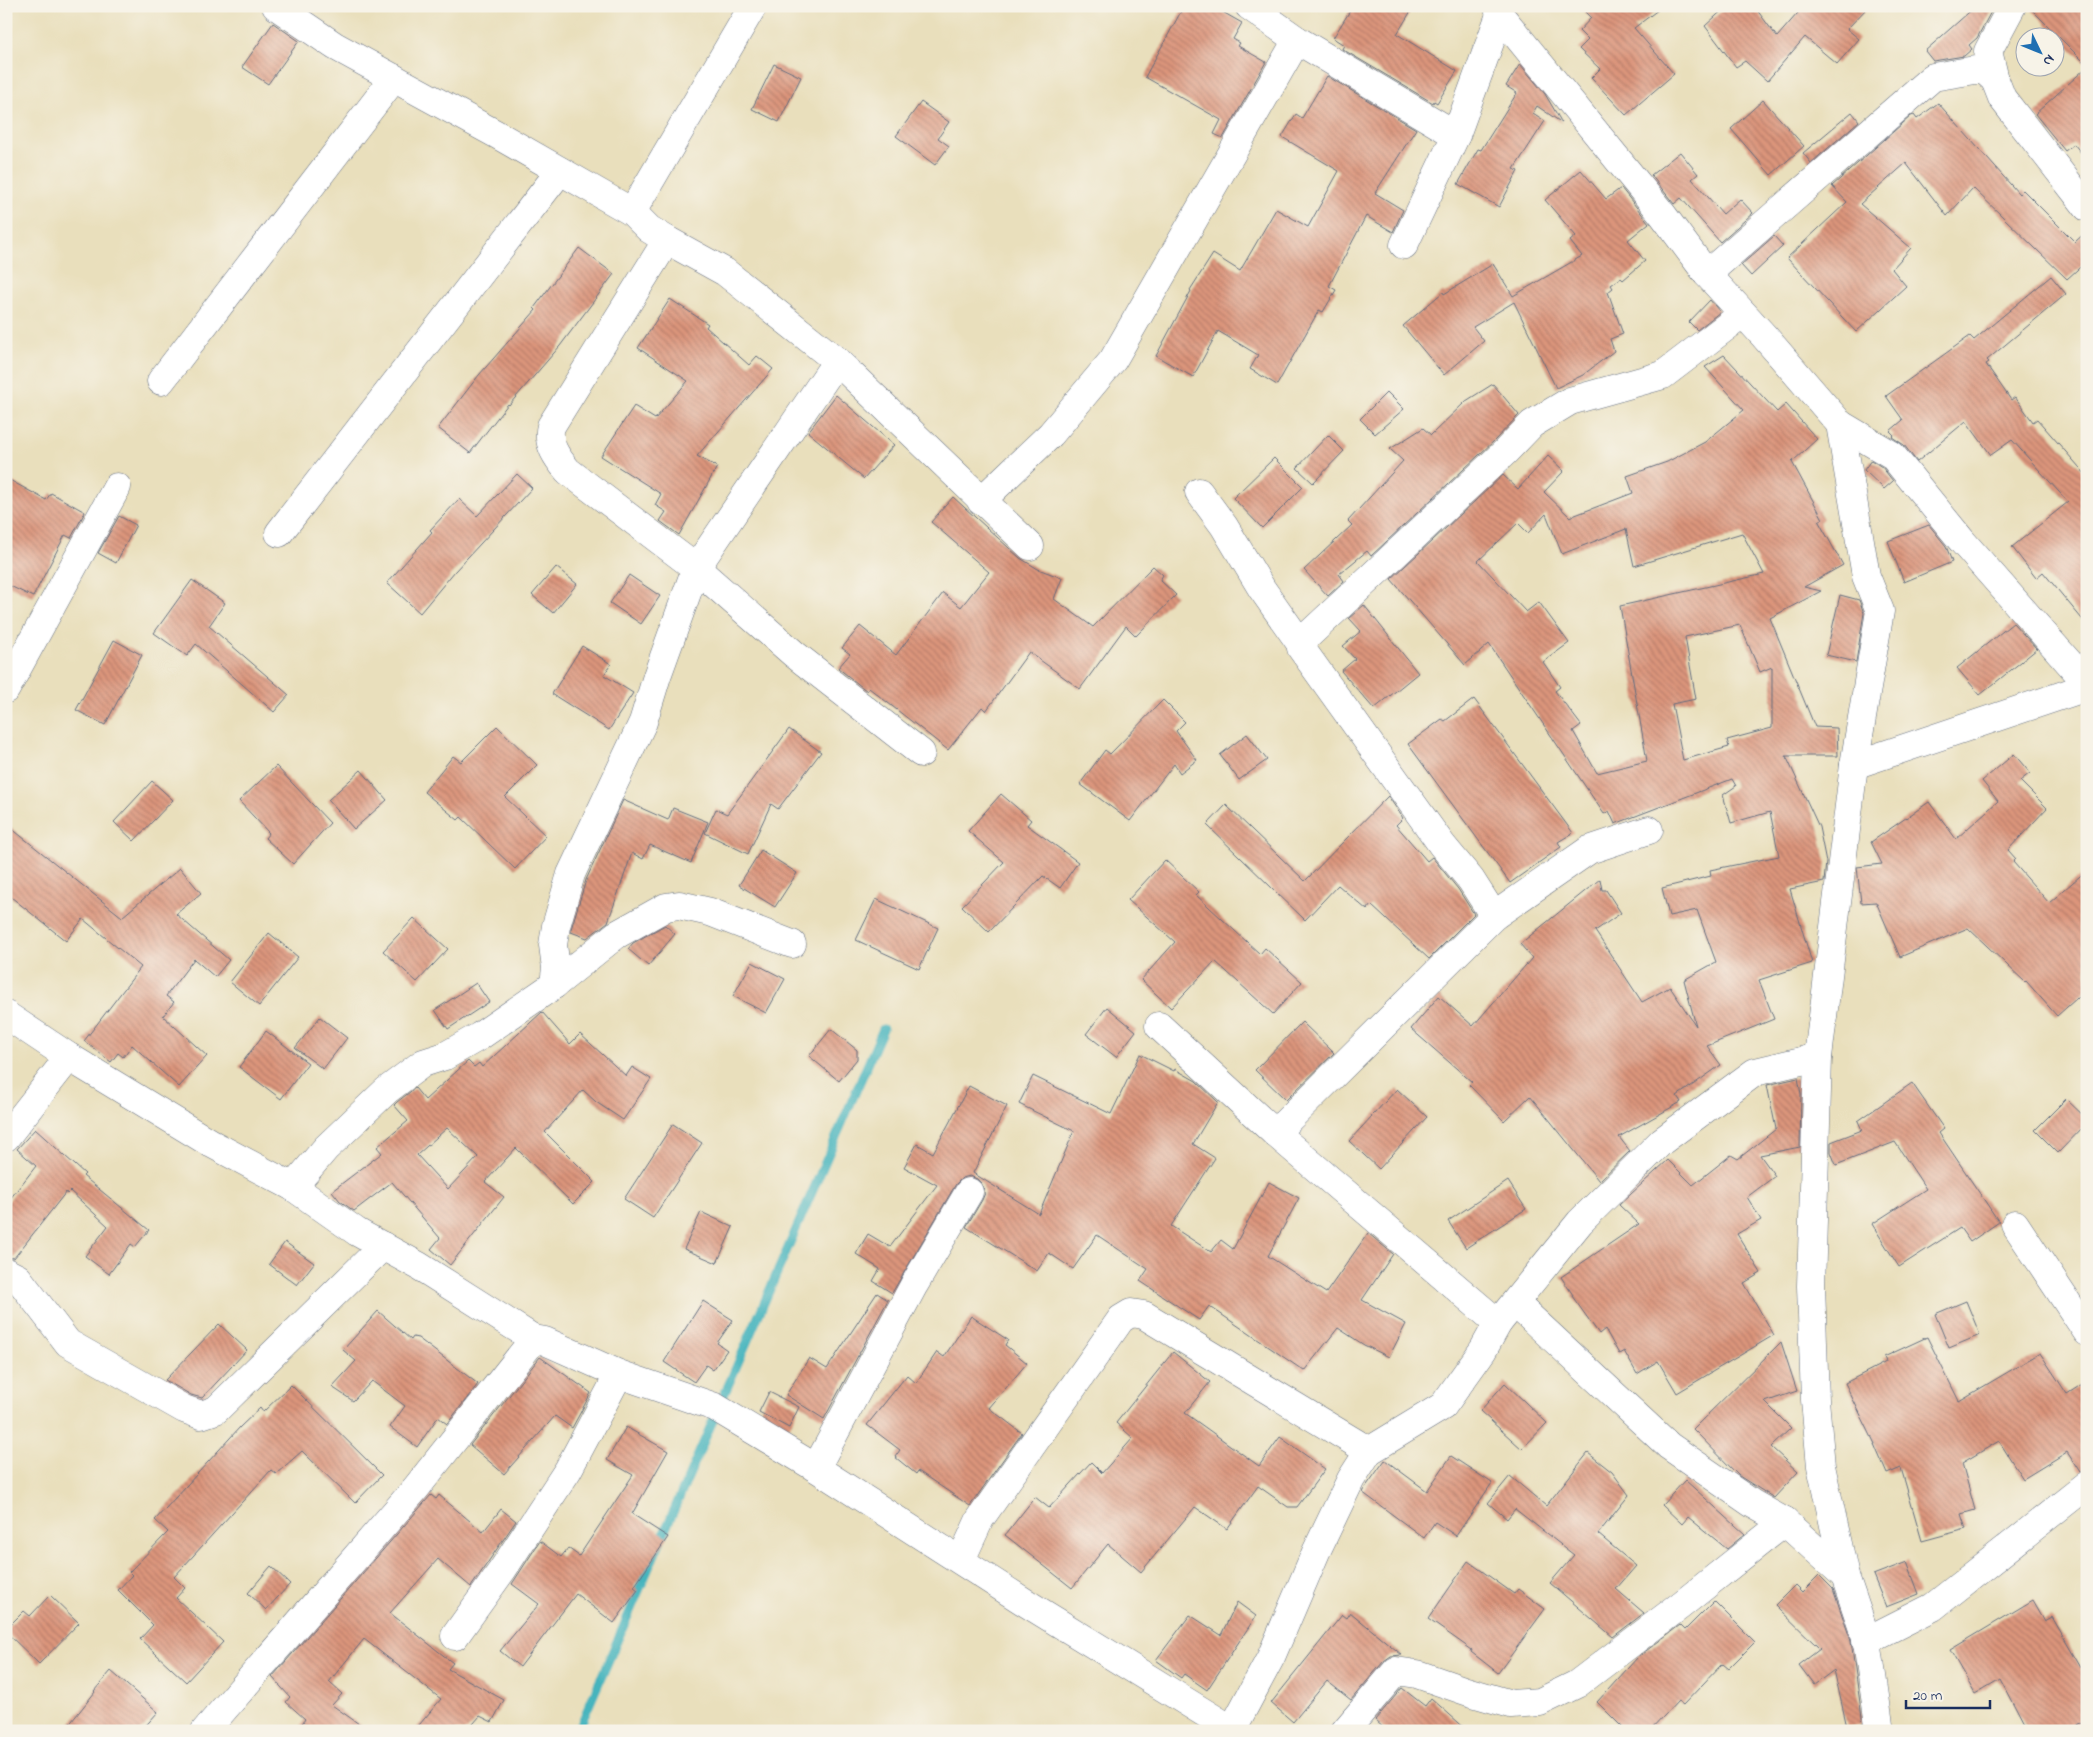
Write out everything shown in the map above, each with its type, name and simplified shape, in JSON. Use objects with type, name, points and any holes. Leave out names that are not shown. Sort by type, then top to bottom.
[{"type":"street","points":[[276,6],[335,46],[632,212],[649,229],[725,272],[837,361],[1030,546]]},
{"type":"street","points":[[632,212],[753,6]]},
{"type":"street","points":[[1250,6],[1298,40],[1456,135]]},
{"type":"street","points":[[2012,6],[1988,51],[1994,80],[2002,98],[2087,207]]},
{"type":"street","points":[[1404,245],[1456,135],[1499,10]]},
{"type":"street","points":[[1499,10],[1663,215],[1707,274],[1764,336],[1840,424],[1892,455],[1962,541],[2087,685],[1854,765]]},
{"type":"street","points":[[981,501],[1051,434],[1113,360],[1298,40]]},
{"type":"street","points":[[1707,274],[1932,77],[1984,70],[1994,80]]},
{"type":"street","points":[[161,381],[394,78]]},
{"type":"street","points":[[279,533],[560,171]]},
{"type":"street","points":[[667,240],[550,426],[548,434],[558,458],[568,471],[696,568],[794,654],[920,753]]},
{"type":"street","points":[[1300,643],[1505,452],[1532,424],[1570,401],[1663,375],[1743,314]]},
{"type":"street","points":[[554,985],[556,968],[553,945],[556,926],[571,874],[643,722],[657,676],[696,568],[837,361]]},
{"type":"street","points":[[1840,424],[1866,576],[1880,612],[1854,765],[1818,1057],[1811,1286],[1815,1400],[1820,1466],[1846,1576],[1866,1640],[1880,1731]]},
{"type":"street","points":[[6,689],[117,487]]},
{"type":"street","points":[[1199,492],[1224,526],[1262,589],[1300,643],[1301,648],[1442,845],[1471,880],[1494,916]]},
{"type":"street","points":[[1275,1133],[1494,916],[1589,850],[1648,830]]},
{"type":"street","points":[[294,1186],[326,1148],[387,1090],[423,1063],[445,1056],[480,1036],[554,985],[616,935],[666,907],[679,906],[710,912],[792,944]]},
{"type":"street","points":[[6,1015],[69,1057],[212,1144],[294,1186],[357,1232],[419,1266],[534,1339],[545,1341],[619,1374],[715,1407],[816,1468],[1023,1601],[1233,1730],[1271,1657],[1316,1552],[1351,1479],[1369,1451],[1443,1406],[1484,1350],[1506,1313],[1580,1222],[1662,1141],[1755,1072],[1818,1057]]},
{"type":"street","points":[[1159,1026],[1275,1133],[1506,1313],[1669,1446],[1752,1504],[1785,1522],[1846,1576]]},
{"type":"street","points":[[6,1136],[69,1057]]},
{"type":"street","points":[[816,1468],[901,1310],[969,1192]]},
{"type":"street","points":[[2015,1224],[2087,1332]]},
{"type":"street","points":[[6,1272],[18,1278],[68,1343],[184,1409],[201,1415],[216,1410],[383,1246]]},
{"type":"street","points":[[961,1560],[980,1519],[1121,1319],[1131,1312],[1144,1315],[1369,1451]]},
{"type":"street","points":[[205,1731],[416,1488],[534,1339]]},
{"type":"street","points":[[455,1636],[503,1569],[568,1470],[619,1374]]},
{"type":"street","points":[[1866,1640],[1933,1607],[2087,1485]]},
{"type":"street","points":[[1346,1731],[1396,1671],[1417,1674],[1511,1704],[1540,1702],[1577,1684],[1681,1605],[1785,1522]]},
{"type":"building","points":[[1184,6],[1212,6],[1242,23],[1233,39],[1240,43],[1238,46],[1266,62],[1223,138],[1214,134],[1221,120],[1145,77]]},
{"type":"building","points":[[1353,6],[1414,6],[1397,34],[1457,71],[1437,103],[1434,101],[1433,103],[1342,49],[1344,45],[1333,38]]},
{"type":"building","points":[[1579,6],[1663,6],[1634,28],[1674,74],[1626,115],[1591,78],[1600,69],[1579,49],[1588,40],[1579,31],[1591,18]]},
{"type":"building","points":[[1727,6],[1754,6],[1777,37],[1804,6],[1869,6],[1847,29],[1859,39],[1837,64],[1805,37],[1767,81],[1745,61],[1736,67],[1705,26]]},
{"type":"building","points":[[1976,6],[1994,6],[1977,38],[1969,45],[1972,49],[1964,56],[1933,61],[1925,51]]},
{"type":"building","points":[[2028,6],[2087,6],[2087,65],[2066,44],[2066,28],[2050,28]]},
{"type":"building","points":[[273,23],[299,41],[268,84],[242,67]]},
{"type":"building","points":[[774,64],[801,77],[779,122],[752,109]]},
{"type":"building","points":[[1520,64],[1545,94],[1562,123],[1537,106],[1533,113],[1545,121],[1514,169],[1518,171],[1499,207],[1458,184],[1478,149],[1481,150],[1517,93],[1506,86]]},
{"type":"building","points":[[2087,67],[2087,160],[2074,144],[2065,151],[2035,114]]},
{"type":"building","points":[[1327,76],[1416,129],[1375,193],[1403,210],[1393,232],[1366,216],[1329,286],[1336,290],[1323,312],[1319,310],[1277,385],[1250,369],[1258,355],[1218,331],[1193,377],[1156,356],[1190,290],[1213,254],[1240,271],[1276,209],[1308,227],[1339,171],[1282,137],[1296,114],[1302,118]]},
{"type":"building","points":[[1763,100],[1804,146],[1771,175],[1731,129]]},
{"type":"building","points":[[921,102],[949,122],[938,138],[949,146],[935,165],[896,136]]},
{"type":"building","points":[[1938,103],[2019,194],[2023,190],[2075,242],[2087,231],[2087,261],[2067,279],[1973,188],[1947,216],[1906,163],[1860,204],[1911,248],[1892,269],[1906,286],[1856,332],[1787,258],[1847,202],[1832,186],[1911,116],[1914,115],[1917,119]]},
{"type":"building","points":[[1852,112],[1859,121],[1811,163],[1803,153]]},
{"type":"building","points":[[1680,152],[1698,174],[1692,179],[1723,214],[1740,199],[1753,213],[1720,242],[1681,198],[1674,204],[1651,175]]},
{"type":"building","points":[[1581,170],[1606,199],[1621,188],[1649,223],[1628,240],[1645,261],[1623,280],[1621,278],[1611,285],[1613,288],[1608,292],[1623,334],[1610,339],[1614,351],[1583,375],[1556,388],[1514,302],[1473,327],[1484,341],[1444,375],[1403,326],[1443,292],[1444,294],[1493,264],[1513,296],[1582,256],[1570,241],[1576,236],[1545,200]]},
{"type":"building","points":[[1774,236],[1783,246],[1751,276],[1741,265]]},
{"type":"building","points":[[579,248],[614,274],[560,346],[508,404],[470,453],[438,428],[479,375],[536,310],[534,308]]},
{"type":"building","points":[[2051,276],[2066,294],[1987,360],[1989,362],[1986,364],[2011,400],[2015,397],[2033,422],[2037,419],[2087,476],[2087,625],[2043,572],[2036,578],[2012,547],[2068,502],[2012,440],[1991,455],[1966,421],[1917,462],[1904,445],[1892,437],[1894,435],[1890,431],[1903,420],[1886,396],[1970,336],[1974,340]]},
{"type":"building","points":[[670,299],[708,324],[706,327],[749,365],[757,356],[773,369],[697,456],[717,467],[679,535],[660,521],[666,512],[655,505],[661,494],[601,456],[634,406],[655,419],[688,381],[638,348]]},
{"type":"building","points":[[1710,300],[1720,312],[1697,330],[1689,322]]},
{"type":"building","points":[[1724,355],[1777,412],[1786,404],[1817,439],[1792,462],[1823,519],[1819,522],[1843,565],[1804,587],[1821,591],[1770,618],[1815,727],[1837,728],[1838,756],[1786,756],[1819,827],[1826,862],[1824,882],[1790,889],[1812,963],[1759,980],[1774,1019],[1707,1046],[1721,1065],[1677,1096],[1681,1102],[1619,1137],[1630,1151],[1599,1181],[1530,1096],[1504,1121],[1469,1085],[1472,1082],[1411,1029],[1439,996],[1473,1026],[1532,958],[1520,944],[1600,879],[1602,890],[1606,890],[1621,913],[1595,931],[1642,1002],[1670,987],[1696,1026],[1684,980],[1716,962],[1697,910],[1669,916],[1662,888],[1711,876],[1710,870],[1779,856],[1770,812],[1731,823],[1723,795],[1736,786],[1732,779],[1615,824],[1609,811],[1604,814],[1489,644],[1465,665],[1391,579],[1503,475],[1518,489],[1548,456],[1564,471],[1544,492],[1570,517],[1633,493],[1627,476],[1667,462],[1705,442],[1744,410],[1705,367]],"holes":[[[1546,514],[1562,554],[1626,529],[1634,566],[1742,533],[1764,574],[1620,606],[1647,761],[1597,773],[1573,731],[1581,725],[1555,691],[1560,687],[1543,662],[1569,643],[1539,602],[1526,612],[1478,561],[1518,523],[1528,533]],[[1740,625],[1760,672],[1772,667],[1772,728],[1727,740],[1729,747],[1683,760],[1672,704],[1696,699],[1685,637]]]},
{"type":"building","points":[[1493,384],[1519,415],[1494,441],[1371,556],[1367,551],[1339,574],[1344,581],[1328,596],[1304,570],[1352,525],[1348,521],[1403,461],[1390,449],[1423,428],[1431,435],[1466,401]]},
{"type":"building","points":[[1387,392],[1404,409],[1375,434],[1360,419]]},
{"type":"building","points":[[836,395],[894,445],[864,479],[808,432]]},
{"type":"building","points":[[1328,435],[1344,451],[1313,483],[1297,468]]},
{"type":"building","points":[[1274,458],[1303,487],[1262,528],[1233,498]]},
{"type":"building","points":[[1871,460],[1882,467],[1893,481],[1884,489],[1864,470]]},
{"type":"building","points":[[517,474],[532,488],[455,571],[420,613],[387,583],[432,532],[430,530],[459,499],[477,516]]},
{"type":"building","points":[[6,478],[46,500],[51,493],[85,512],[71,538],[65,535],[33,597],[6,584]]},
{"type":"building","points":[[953,497],[1020,558],[1038,569],[1062,578],[1054,599],[1093,627],[1153,566],[1163,575],[1160,580],[1176,595],[1136,636],[1126,626],[1080,689],[1029,652],[986,711],[982,707],[948,750],[869,688],[867,691],[838,668],[850,654],[842,648],[860,626],[896,655],[943,593],[961,607],[989,572],[931,522]]},
{"type":"building","points":[[119,516],[136,525],[116,563],[98,553]]},
{"type":"building","points":[[1929,525],[1946,546],[1952,562],[1904,582],[1888,541]]},
{"type":"building","points":[[556,567],[577,584],[553,613],[532,595]]},
{"type":"building","points":[[629,575],[660,596],[641,624],[610,603]]},
{"type":"building","points":[[192,580],[225,603],[209,626],[289,695],[274,712],[196,644],[187,656],[154,633]]},
{"type":"building","points":[[1840,595],[1859,600],[1864,613],[1856,662],[1826,655]]},
{"type":"building","points":[[1364,605],[1418,673],[1374,709],[1341,671],[1355,659],[1343,646],[1361,631],[1349,618]]},
{"type":"building","points":[[2013,623],[2037,649],[1980,695],[1957,668]]},
{"type":"building","points":[[114,640],[142,655],[105,725],[76,710]]},
{"type":"building","points":[[582,646],[611,664],[604,675],[633,693],[609,730],[552,694]]},
{"type":"building","points":[[1474,699],[1573,833],[1558,842],[1561,847],[1510,883],[1408,744],[1442,719],[1445,721]]},
{"type":"building","points":[[1163,700],[1185,722],[1176,731],[1197,760],[1180,773],[1174,764],[1130,821],[1080,784],[1105,750],[1110,754]]},
{"type":"building","points":[[497,726],[537,765],[505,797],[546,836],[515,869],[461,817],[458,820],[424,792],[453,756],[461,762]]},
{"type":"building","points":[[789,729],[821,752],[778,809],[771,804],[748,854],[705,833],[716,809],[727,814]]},
{"type":"building","points":[[1247,734],[1267,760],[1239,780],[1220,755]]},
{"type":"building","points":[[2014,754],[2030,773],[2020,781],[2047,808],[2008,850],[2016,859],[2013,862],[2049,903],[2087,870],[2087,989],[2057,1016],[2026,981],[1968,928],[1900,957],[1876,902],[1861,903],[1857,867],[1882,864],[1871,842],[1929,802],[1956,839],[1998,801],[1982,781]]},
{"type":"building","points":[[276,766],[330,823],[293,864],[265,838],[269,833],[239,801]]},
{"type":"building","points":[[361,770],[387,800],[354,829],[328,800]]},
{"type":"building","points":[[152,781],[173,800],[134,841],[114,822]]},
{"type":"building","points":[[1001,794],[1031,820],[1027,825],[1078,862],[1060,888],[1043,876],[989,932],[962,906],[1004,862],[968,831]]},
{"type":"building","points":[[1388,796],[1403,818],[1396,825],[1427,861],[1432,857],[1458,889],[1474,914],[1429,959],[1371,905],[1367,910],[1338,885],[1305,920],[1207,825],[1226,805],[1305,881]]},
{"type":"building","points":[[623,800],[668,820],[673,808],[708,822],[691,863],[650,845],[643,859],[632,853],[608,922],[587,938],[571,932],[571,929],[586,880]]},
{"type":"building","points":[[6,824],[122,917],[180,868],[201,893],[176,914],[229,960],[215,977],[194,959],[166,996],[174,1002],[163,1016],[207,1056],[179,1087],[132,1045],[123,1057],[118,1053],[111,1062],[84,1041],[141,967],[83,919],[66,941],[6,893]]},
{"type":"building","points":[[761,850],[797,873],[775,907],[739,885]]},
{"type":"building","points":[[1165,860],[1199,892],[1196,895],[1260,954],[1265,948],[1302,982],[1273,1014],[1215,961],[1171,1008],[1141,980],[1175,942],[1128,900]]},
{"type":"building","points":[[876,899],[938,928],[919,969],[856,940]]},
{"type":"building","points":[[414,918],[448,949],[417,982],[383,951]]},
{"type":"building","points":[[665,925],[675,934],[648,966],[628,949],[633,943]]},
{"type":"building","points":[[269,933],[298,957],[259,1006],[230,982]]},
{"type":"building","points":[[752,962],[785,979],[766,1013],[733,996]]},
{"type":"building","points":[[476,983],[489,1002],[448,1029],[435,1010]]},
{"type":"building","points":[[1107,1007],[1136,1031],[1116,1057],[1086,1034]]},
{"type":"building","points":[[542,1012],[570,1044],[580,1034],[626,1076],[632,1067],[651,1079],[623,1120],[596,1102],[583,1090],[545,1132],[595,1182],[573,1204],[516,1148],[485,1182],[504,1197],[450,1265],[431,1249],[440,1238],[392,1182],[354,1211],[340,1201],[332,1191],[382,1153],[377,1147],[408,1121],[394,1105],[397,1102],[415,1088],[425,1100],[468,1061],[474,1067],[479,1063],[482,1067]],"holes":[[[447,1128],[478,1157],[448,1189],[417,1155]]]},
{"type":"building","points":[[320,1017],[347,1038],[323,1069],[295,1048]]},
{"type":"building","points":[[1302,1022],[1334,1053],[1286,1100],[1255,1070]]},
{"type":"building","points":[[831,1029],[857,1050],[857,1059],[839,1081],[809,1056]]},
{"type":"building","points":[[266,1031],[308,1063],[281,1099],[239,1067]]},
{"type":"building","points":[[1140,1054],[1174,1071],[1175,1069],[1196,1081],[1218,1102],[1193,1144],[1215,1158],[1171,1226],[1211,1252],[1221,1240],[1233,1249],[1269,1182],[1299,1198],[1268,1256],[1326,1293],[1368,1233],[1393,1254],[1362,1300],[1406,1324],[1389,1357],[1364,1345],[1338,1328],[1304,1371],[1209,1306],[1199,1320],[1140,1281],[1148,1269],[1097,1235],[1073,1269],[1049,1253],[1037,1271],[966,1227],[985,1193],[982,1184],[970,1176],[962,1178],[956,1184],[892,1293],[873,1281],[880,1269],[856,1254],[868,1234],[890,1247],[937,1185],[904,1167],[917,1144],[933,1153],[969,1086],[1007,1106],[973,1173],[1039,1214],[1074,1131],[1019,1104],[1033,1076],[1111,1114]]},
{"type":"building","points":[[1798,1078],[1801,1094],[1800,1147],[1760,1155],[1775,1176],[1747,1197],[1761,1220],[1737,1234],[1761,1273],[1744,1283],[1774,1335],[1677,1393],[1658,1361],[1637,1374],[1624,1351],[1619,1354],[1605,1329],[1599,1334],[1561,1277],[1639,1224],[1619,1205],[1668,1160],[1693,1185],[1731,1155],[1738,1159],[1776,1129],[1767,1085]]},
{"type":"building","points":[[1912,1083],[1944,1129],[1939,1133],[1999,1222],[1970,1242],[1960,1228],[1899,1267],[1872,1224],[1926,1189],[1895,1142],[1836,1165],[1831,1152],[1831,1142],[1862,1130],[1858,1121]]},
{"type":"building","points":[[1397,1089],[1427,1117],[1379,1169],[1349,1141]]},
{"type":"building","points":[[2066,1099],[2087,1119],[2087,1123],[2058,1153],[2035,1130]]},
{"type":"building","points":[[673,1124],[702,1143],[653,1218],[624,1199]]},
{"type":"building","points":[[35,1129],[85,1174],[83,1176],[149,1230],[135,1247],[131,1244],[109,1274],[85,1256],[108,1226],[70,1191],[67,1194],[66,1192],[14,1258],[6,1257],[6,1204],[36,1166],[17,1149]]},
{"type":"building","points":[[1508,1181],[1526,1209],[1466,1248],[1448,1221]]},
{"type":"building","points":[[701,1212],[733,1227],[717,1263],[684,1249]]},
{"type":"building","points":[[285,1242],[314,1263],[297,1285],[269,1264]]},
{"type":"building","points":[[877,1293],[888,1300],[824,1419],[786,1395],[809,1358],[827,1369]]},
{"type":"building","points":[[703,1301],[733,1320],[717,1343],[727,1350],[713,1370],[706,1365],[694,1382],[664,1362]]},
{"type":"building","points":[[1966,1301],[1980,1335],[1949,1348],[1935,1314]]},
{"type":"building","points":[[378,1311],[411,1340],[413,1337],[418,1338],[478,1384],[447,1424],[438,1417],[417,1447],[390,1427],[405,1406],[372,1381],[353,1401],[332,1387],[356,1361],[343,1350]]},
{"type":"building","points":[[971,1316],[1008,1340],[1005,1345],[1027,1363],[989,1408],[1022,1433],[970,1506],[918,1471],[916,1474],[895,1457],[900,1450],[867,1425],[907,1375],[916,1383],[937,1352],[944,1357]]},
{"type":"building","points":[[219,1324],[247,1350],[202,1398],[191,1395],[165,1380]]},
{"type":"building","points":[[1927,1337],[1959,1401],[2040,1353],[2067,1394],[2087,1381],[2087,1470],[2080,1472],[2067,1452],[2023,1479],[1999,1441],[1962,1463],[1975,1510],[1961,1514],[1966,1529],[1922,1541],[1901,1468],[1887,1474],[1875,1444],[1845,1383],[1886,1362],[1884,1357]]},
{"type":"building","points":[[1781,1342],[1797,1391],[1765,1402],[1791,1428],[1771,1447],[1798,1472],[1774,1498],[1739,1476],[1693,1429]]},
{"type":"building","points":[[1173,1352],[1210,1382],[1185,1413],[1259,1466],[1280,1437],[1325,1469],[1297,1507],[1288,1507],[1258,1486],[1227,1529],[1195,1507],[1141,1572],[1108,1544],[1072,1588],[1005,1535],[1035,1497],[1049,1508],[1091,1462],[1102,1473],[1133,1438],[1116,1423]]},
{"type":"building","points":[[540,1357],[591,1393],[572,1428],[555,1416],[504,1474],[470,1445]]},
{"type":"building","points":[[1505,1383],[1547,1423],[1522,1449],[1480,1411]]},
{"type":"building","points":[[291,1385],[382,1475],[355,1503],[302,1451],[276,1474],[271,1470],[174,1577],[185,1588],[176,1598],[223,1642],[186,1682],[140,1639],[153,1625],[118,1590],[132,1575],[129,1572],[168,1532],[155,1520],[240,1427],[260,1408],[263,1412]]},
{"type":"building","points":[[769,1392],[799,1407],[789,1428],[759,1412]]},
{"type":"building","points":[[626,1427],[668,1451],[632,1514],[668,1537],[634,1587],[638,1590],[614,1623],[576,1594],[520,1667],[500,1651],[539,1604],[512,1584],[540,1541],[561,1557],[568,1548],[579,1556],[633,1475],[607,1460]]},
{"type":"building","points":[[1588,1453],[1612,1472],[1629,1495],[1598,1534],[1636,1566],[1616,1589],[1644,1613],[1613,1637],[1550,1583],[1574,1555],[1515,1509],[1507,1519],[1488,1503],[1510,1476],[1546,1506]]},
{"type":"building","points":[[1451,1456],[1492,1483],[1456,1536],[1435,1522],[1424,1538],[1362,1492],[1385,1460],[1427,1491]]},
{"type":"building","points":[[1685,1480],[1745,1534],[1727,1549],[1688,1517],[1682,1524],[1662,1505]]},
{"type":"building","points":[[431,1495],[436,1499],[439,1495],[483,1532],[501,1509],[516,1521],[471,1587],[438,1559],[390,1613],[453,1663],[448,1669],[504,1700],[492,1722],[480,1716],[467,1731],[414,1731],[441,1699],[364,1639],[329,1682],[342,1694],[332,1705],[369,1731],[297,1731],[305,1719],[286,1702],[290,1697],[272,1677]]},
{"type":"building","points":[[1468,1561],[1514,1594],[1518,1589],[1545,1609],[1498,1673],[1471,1652],[1472,1650],[1428,1619]]},
{"type":"building","points":[[1907,1562],[1919,1594],[1886,1607],[1873,1575]]},
{"type":"building","points":[[271,1566],[290,1584],[266,1610],[248,1593]]},
{"type":"building","points":[[1819,1575],[1833,1589],[1851,1641],[1863,1724],[1847,1727],[1834,1670],[1814,1685],[1799,1665],[1820,1649],[1775,1605],[1795,1585],[1802,1592]]},
{"type":"building","points":[[50,1595],[79,1623],[39,1664],[6,1632],[6,1629],[24,1611],[30,1616]]},
{"type":"building","points":[[2033,1600],[2045,1621],[2052,1617],[2087,1677],[2087,1719],[2065,1731],[2027,1731],[2000,1679],[1975,1694],[1950,1650]]},
{"type":"building","points":[[1714,1601],[1755,1642],[1728,1669],[1722,1664],[1683,1705],[1678,1701],[1650,1731],[1626,1731],[1597,1702],[1638,1657],[1680,1625],[1685,1630]]},
{"type":"building","points":[[1237,1602],[1256,1616],[1207,1690],[1184,1674],[1181,1678],[1156,1660],[1190,1615],[1221,1635]]},
{"type":"building","points":[[1350,1612],[1402,1655],[1391,1656],[1384,1661],[1351,1700],[1327,1681],[1293,1722],[1271,1703],[1342,1615],[1346,1618]]},
{"type":"building","points":[[111,1671],[158,1712],[141,1731],[64,1731],[94,1691]]},
{"type":"building","points":[[1402,1688],[1425,1706],[1431,1698],[1468,1731],[1387,1731],[1375,1720]]},
{"type":"waterway","points":[[578,1731],[883,1029]]}]
